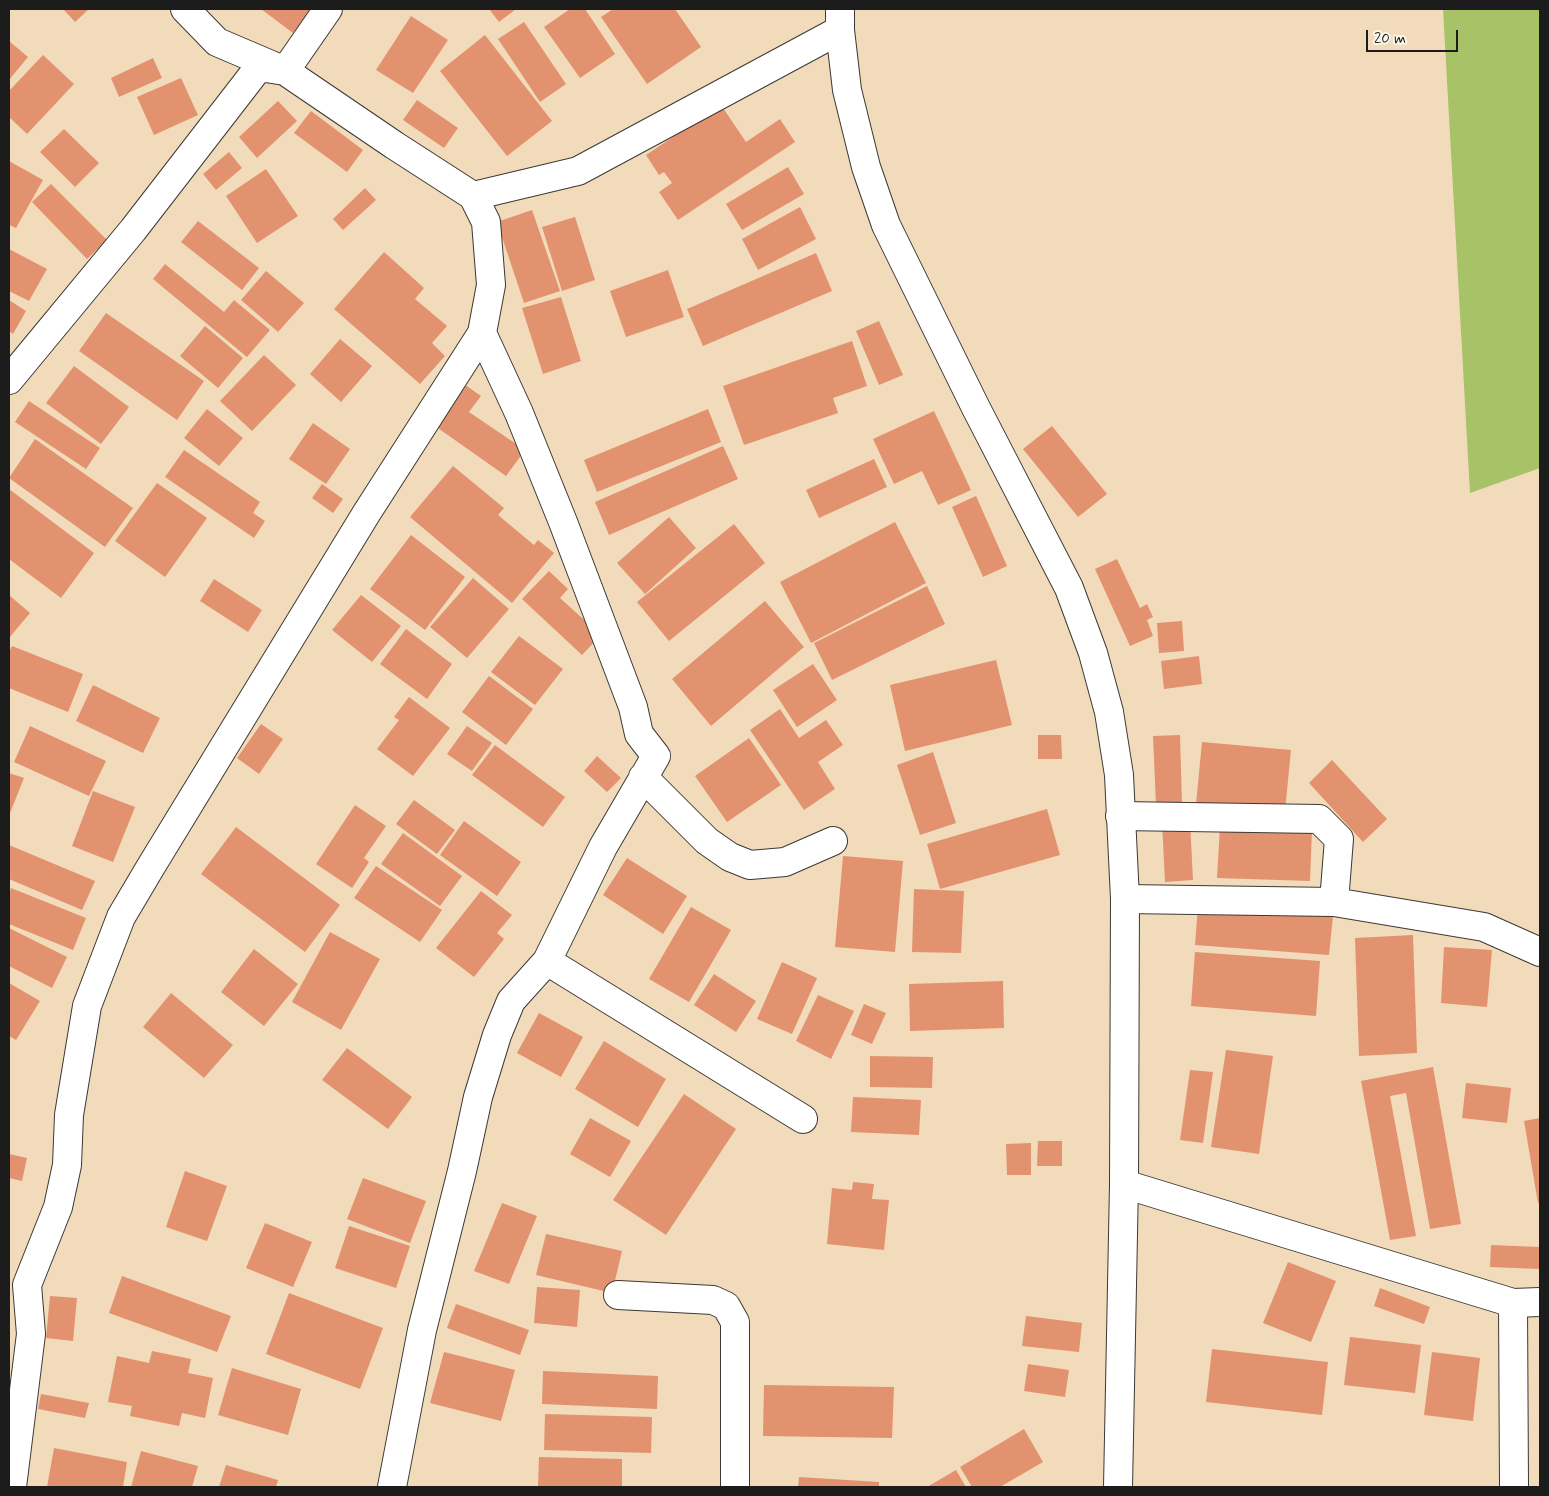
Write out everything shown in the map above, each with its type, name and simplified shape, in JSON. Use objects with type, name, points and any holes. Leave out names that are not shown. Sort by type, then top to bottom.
[{"type":"street","points":[[12,1487],[31,1334],[18,1279],[58,1207],[67,1165],[69,1114],[88,1006],[121,917],[366,514],[482,333],[491,285],[486,222],[473,196],[285,71],[217,42],[185,9]]},
{"type":"street","points":[[285,71],[328,9]]},
{"type":"street","points":[[473,196],[578,171],[840,19],[847,90],[866,166],[886,225],[976,408],[1070,588],[1094,653],[1109,712],[1119,775],[1125,899],[1124,1184],[1118,1487]]},
{"type":"street","points":[[9,380],[133,230],[259,67],[285,71]]},
{"type":"street","points":[[392,1487],[422,1330],[462,1171],[478,1097],[497,1035],[511,1001],[546,961],[603,847],[656,756],[639,734],[634,706],[563,522],[519,413],[482,333]]},
{"type":"street","points":[[643,778],[706,841],[730,857],[750,865],[785,862],[833,841]]},
{"type":"street","points":[[1120,816],[1319,819],[1339,839],[1334,902]]},
{"type":"street","points":[[1125,899],[1334,902],[1484,927],[1540,952]]},
{"type":"street","points":[[546,961],[803,1119]]},
{"type":"street","points":[[1124,1184],[1512,1303],[1540,1302]]},
{"type":"street","points":[[618,1295],[713,1300],[726,1306],[735,1322],[735,1487]]},
{"type":"street","points":[[1512,1303],[1514,1487]]},
{"type":"green space","points":[[1443,9],[1540,9],[1540,468],[1470,493]]},
{"type":"building","points":[[63,9],[89,9],[75,22]]},
{"type":"building","points":[[261,9],[312,9],[293,33]]},
{"type":"building","points":[[489,9],[516,9],[499,22]]},
{"type":"building","points":[[570,9],[585,9],[615,54],[580,78],[544,27]]},
{"type":"building","points":[[613,9],[675,9],[701,47],[647,84],[601,17]]},
{"type":"building","points":[[411,16],[448,40],[413,93],[376,70]]},
{"type":"building","points":[[524,22],[566,84],[540,102],[498,39]]},
{"type":"building","points":[[485,35],[552,121],[507,156],[440,71]]},
{"type":"building","points":[[9,41],[28,57],[9,80]]},
{"type":"building","points":[[43,55],[74,84],[27,134],[9,117],[9,91]]},
{"type":"building","points":[[153,58],[162,78],[119,97],[111,78]]},
{"type":"building","points":[[181,78],[198,115],[154,135],[137,97]]},
{"type":"building","points":[[417,100],[458,128],[444,148],[403,120]]},
{"type":"building","points":[[278,101],[297,121],[257,158],[239,137]]},
{"type":"building","points":[[721,105],[746,142],[780,119],[795,142],[678,220],[659,192],[672,183],[664,172],[659,175],[646,155]]},
{"type":"building","points":[[311,111],[363,150],[347,172],[294,133]]},
{"type":"building","points":[[64,129],[99,163],[75,187],[40,152]]},
{"type":"building","points":[[229,152],[242,168],[216,190],[203,174]]},
{"type":"building","points":[[9,161],[43,180],[16,228],[9,225]]},
{"type":"building","points":[[788,167],[804,194],[742,230],[726,204]]},
{"type":"building","points":[[266,169],[298,216],[257,243],[226,196]]},
{"type":"building","points":[[51,184],[107,240],[87,259],[32,202]]},
{"type":"building","points":[[365,188],[376,200],[343,230],[333,219]]},
{"type":"building","points":[[800,207],[816,239],[758,270],[742,239]]},
{"type":"building","points":[[532,210],[560,291],[524,303],[497,222]]},
{"type":"building","points":[[575,217],[595,280],[562,291],[542,227]]},
{"type":"building","points":[[198,221],[259,268],[242,290],[181,242]]},
{"type":"building","points":[[9,249],[47,269],[29,301],[9,291]]},
{"type":"building","points":[[384,252],[424,288],[415,299],[447,326],[432,343],[445,356],[420,384],[334,309]]},
{"type":"building","points":[[816,253],[832,291],[703,346],[687,309]]},
{"type":"building","points":[[165,264],[224,312],[234,300],[270,330],[247,357],[153,279]]},
{"type":"building","points":[[668,270],[684,317],[626,337],[610,291]]},
{"type":"building","points":[[266,271],[304,303],[278,332],[241,300]]},
{"type":"building","points":[[561,297],[581,361],[543,374],[522,308]]},
{"type":"building","points":[[9,300],[26,311],[13,334],[9,331]]},
{"type":"building","points":[[106,313],[204,381],[177,420],[79,351]]},
{"type":"building","points":[[879,321],[903,375],[879,385],[856,331]]},
{"type":"building","points":[[205,326],[243,358],[218,388],[180,356]]},
{"type":"building","points":[[340,339],[372,366],[341,402],[310,374]]},
{"type":"building","points":[[852,341],[867,386],[833,398],[838,413],[744,445],[723,386]]},
{"type":"building","points":[[264,355],[296,385],[252,431],[220,401]]},
{"type":"building","points":[[74,366],[129,407],[101,444],[46,403]]},
{"type":"building","points":[[464,384],[481,396],[469,412],[525,450],[506,476],[435,426]]},
{"type":"building","points":[[29,401],[100,448],[86,469],[15,422]]},
{"type":"building","points":[[207,409],[243,438],[219,466],[184,438]]},
{"type":"building","points":[[708,409],[721,442],[597,492],[584,460]]},
{"type":"building","points":[[934,411],[971,490],[938,505],[922,471],[894,484],[873,439]]},
{"type":"building","points":[[313,423],[350,449],[326,484],[289,459]]},
{"type":"building","points":[[1052,426],[1107,494],[1078,517],[1023,449]]},
{"type":"building","points":[[35,439],[133,508],[105,547],[9,478]]},
{"type":"building","points":[[723,446],[738,479],[609,535],[595,502]]},
{"type":"building","points":[[184,450],[260,502],[253,513],[265,521],[254,538],[165,477]]},
{"type":"building","points":[[874,459],[887,487],[819,518],[806,490]]},
{"type":"building","points":[[453,466],[504,508],[498,515],[534,545],[538,540],[554,553],[512,603],[410,517]]},
{"type":"building","points":[[157,483],[207,518],[165,577],[115,541]]},
{"type":"building","points":[[322,484],[343,499],[333,513],[312,498]]},
{"type":"building","points":[[9,489],[94,553],[61,598],[9,559]]},
{"type":"building","points":[[976,496],[1007,566],[983,577],[952,507]]},
{"type":"building","points":[[669,517],[696,548],[645,594],[617,563]]},
{"type":"building","points":[[895,522],[926,583],[811,643],[780,582]]},
{"type":"building","points":[[734,524],[765,563],[669,641],[637,602]]},
{"type":"building","points":[[411,535],[465,577],[425,630],[370,589]]},
{"type":"building","points":[[1117,559],[1140,608],[1147,604],[1153,617],[1147,620],[1153,636],[1130,646],[1095,569]]},
{"type":"building","points":[[549,571],[568,589],[560,598],[601,635],[582,655],[522,599]]},
{"type":"building","points":[[473,578],[509,609],[467,658],[430,627]]},
{"type":"building","points":[[214,579],[262,610],[248,632],[200,601]]},
{"type":"building","points":[[927,586],[945,624],[832,680],[814,643]]},
{"type":"building","points":[[9,595],[30,613],[9,638]]},
{"type":"building","points":[[361,595],[401,626],[372,662],[332,630]]},
{"type":"building","points":[[765,601],[804,647],[711,726],[672,679]]},
{"type":"building","points":[[1182,621],[1184,651],[1159,653],[1157,623]]},
{"type":"building","points":[[406,629],[452,664],[427,699],[380,664]]},
{"type":"building","points":[[519,636],[563,669],[535,705],[491,672]]},
{"type":"building","points":[[12,646],[83,674],[68,712],[9,688],[9,652]]},
{"type":"building","points":[[1199,656],[1202,684],[1164,689],[1161,661]]},
{"type":"building","points":[[996,660],[1012,725],[905,751],[890,685]]},
{"type":"building","points":[[813,664],[837,700],[797,727],[773,690]]},
{"type":"building","points":[[489,676],[533,709],[506,745],[462,712]]},
{"type":"building","points":[[93,685],[160,718],[143,753],[76,721]]},
{"type":"building","points":[[409,697],[450,728],[413,776],[377,749],[399,720],[394,717]]},
{"type":"building","points":[[780,709],[799,738],[826,720],[843,745],[818,762],[835,789],[804,810],[750,730]]},
{"type":"building","points":[[261,724],[283,739],[259,774],[237,758]]},
{"type":"building","points":[[30,726],[106,761],[89,796],[14,762]]},
{"type":"building","points":[[467,726],[492,743],[472,771],[447,754]]},
{"type":"building","points":[[1038,735],[1061,735],[1062,759],[1038,759]]},
{"type":"building","points":[[1180,735],[1182,805],[1156,806],[1153,736]]},
{"type":"building","points":[[749,738],[781,785],[727,822],[695,776]]},
{"type":"building","points":[[1202,742],[1291,750],[1285,811],[1196,804]]},
{"type":"building","points":[[495,745],[565,797],[543,827],[472,775]]},
{"type":"building","points":[[933,752],[956,823],[920,835],[897,765]]},
{"type":"building","points":[[597,756],[621,778],[607,792],[584,771]]},
{"type":"building","points":[[1332,760],[1387,819],[1363,842],[1309,783]]},
{"type":"building","points":[[9,773],[24,778],[10,813],[9,812]]},
{"type":"building","points":[[93,791],[135,807],[113,862],[72,846]]},
{"type":"building","points":[[414,800],[455,830],[437,854],[396,824]]},
{"type":"building","points":[[355,805],[386,826],[364,858],[369,862],[352,888],[316,864]]},
{"type":"building","points":[[1047,809],[1060,855],[940,889],[927,844]]},
{"type":"building","points":[[464,821],[521,862],[497,896],[440,855]]},
{"type":"building","points":[[1190,821],[1193,880],[1165,882],[1162,822]]},
{"type":"building","points":[[1220,826],[1312,830],[1310,881],[1217,878]]},
{"type":"building","points":[[236,827],[340,905],[305,952],[201,874]]},
{"type":"building","points":[[403,833],[462,876],[440,906],[381,864]]},
{"type":"building","points":[[9,845],[95,881],[82,910],[9,879]]},
{"type":"building","points":[[843,856],[903,861],[895,952],[835,947]]},
{"type":"building","points":[[627,858],[687,896],[663,934],[603,895]]},
{"type":"building","points":[[376,866],[442,910],[420,942],[354,898]]},
{"type":"building","points":[[11,888],[86,918],[73,950],[9,924],[9,894]]},
{"type":"building","points":[[914,889],[964,891],[961,953],[912,952]]},
{"type":"building","points":[[481,891],[512,915],[497,933],[504,939],[474,977],[436,948]]},
{"type":"building","points":[[1198,906],[1333,916],[1329,955],[1195,945]]},
{"type":"building","points":[[691,907],[731,930],[689,1002],[649,979]]},
{"type":"building","points":[[9,928],[67,957],[52,988],[9,966]]},
{"type":"building","points":[[330,932],[380,959],[341,1030],[292,1002]]},
{"type":"building","points":[[1413,935],[1417,1053],[1359,1056],[1355,938]]},
{"type":"building","points":[[1444,947],[1492,950],[1487,1007],[1441,1003]]},
{"type":"building","points":[[254,949],[298,984],[264,1026],[221,992]]},
{"type":"building","points":[[1195,952],[1320,961],[1316,1016],[1191,1006]]},
{"type":"building","points":[[782,962],[817,978],[792,1034],[757,1019]]},
{"type":"building","points":[[714,974],[756,1001],[736,1032],[694,1005]]},
{"type":"building","points":[[1003,981],[1004,1028],[910,1031],[909,984]]},
{"type":"building","points":[[9,983],[40,1001],[16,1040],[9,1036]]},
{"type":"building","points":[[171,993],[233,1045],[204,1078],[143,1027]]},
{"type":"building","points":[[818,995],[854,1011],[831,1059],[796,1041]]},
{"type":"building","points":[[864,1004],[886,1013],[872,1044],[851,1035]]},
{"type":"building","points":[[539,1013],[583,1037],[561,1077],[517,1053]]},
{"type":"building","points":[[604,1041],[666,1079],[638,1127],[575,1089]]},
{"type":"building","points":[[347,1048],[412,1097],[388,1129],[322,1080]]},
{"type":"building","points":[[1226,1050],[1273,1056],[1259,1154],[1211,1147]]},
{"type":"building","points":[[870,1056],[933,1057],[932,1088],[870,1087]]},
{"type":"building","points":[[1433,1067],[1461,1224],[1430,1229],[1406,1093],[1390,1096],[1416,1236],[1390,1240],[1361,1081]]},
{"type":"building","points":[[1190,1070],[1213,1072],[1203,1143],[1180,1140]]},
{"type":"building","points":[[1466,1083],[1511,1088],[1507,1123],[1462,1118]]},
{"type":"building","points":[[684,1094],[736,1129],[666,1235],[613,1200]]},
{"type":"building","points":[[853,1097],[921,1100],[919,1135],[851,1132]]},
{"type":"building","points":[[590,1118],[631,1141],[610,1177],[570,1154]]},
{"type":"building","points":[[1540,1118],[1540,1202],[1538,1203],[1524,1121]]},
{"type":"building","points":[[1038,1141],[1062,1141],[1062,1166],[1037,1166]]},
{"type":"building","points":[[1031,1143],[1031,1175],[1007,1175],[1006,1144]]},
{"type":"building","points":[[9,1154],[27,1158],[22,1181],[9,1178]]},
{"type":"building","points":[[185,1171],[227,1186],[207,1241],[166,1227]]},
{"type":"building","points":[[363,1178],[426,1201],[410,1243],[347,1219]]},
{"type":"building","points":[[853,1182],[874,1184],[872,1199],[889,1200],[884,1250],[827,1244],[832,1188],[852,1190]]},
{"type":"building","points":[[502,1203],[537,1216],[509,1284],[474,1271]]},
{"type":"building","points":[[265,1223],[312,1242],[293,1287],[246,1268]]},
{"type":"building","points":[[349,1226],[410,1246],[396,1288],[335,1268]]},
{"type":"building","points":[[546,1234],[622,1251],[612,1293],[536,1275]]},
{"type":"building","points":[[1491,1245],[1540,1247],[1540,1269],[1490,1267]]},
{"type":"building","points":[[1288,1262],[1336,1281],[1311,1342],[1263,1323]]},
{"type":"building","points":[[122,1276],[231,1316],[217,1352],[109,1313]]},
{"type":"building","points":[[537,1287],[580,1290],[577,1327],[534,1323]]},
{"type":"building","points":[[1380,1288],[1430,1307],[1424,1324],[1374,1306]]},
{"type":"building","points":[[289,1293],[383,1328],[360,1389],[266,1354]]},
{"type":"building","points":[[50,1296],[77,1298],[73,1341],[46,1338]]},
{"type":"building","points":[[456,1304],[529,1330],[520,1355],[447,1328]]},
{"type":"building","points":[[1026,1316],[1082,1323],[1079,1352],[1022,1346]]},
{"type":"building","points":[[1350,1337],[1421,1345],[1415,1393],[1344,1385]]},
{"type":"building","points":[[1212,1349],[1328,1362],[1322,1415],[1206,1402]]},
{"type":"building","points":[[152,1351],[191,1359],[188,1373],[213,1378],[205,1418],[182,1413],[179,1426],[130,1416],[132,1406],[108,1402],[117,1356],[149,1363]]},
{"type":"building","points":[[444,1352],[515,1370],[501,1421],[430,1403]]},
{"type":"building","points":[[1432,1352],[1480,1358],[1473,1421],[1424,1415]]},
{"type":"building","points":[[1028,1364],[1069,1370],[1065,1397],[1024,1391]]},
{"type":"building","points":[[232,1368],[301,1389],[288,1435],[218,1415]]},
{"type":"building","points":[[543,1371],[658,1376],[657,1409],[542,1404]]},
{"type":"building","points":[[764,1385],[894,1387],[892,1438],[763,1436]]},
{"type":"building","points":[[41,1394],[89,1403],[85,1418],[38,1409]]},
{"type":"building","points":[[545,1414],[652,1417],[651,1453],[544,1450]]},
{"type":"building","points":[[1024,1429],[1043,1462],[1000,1487],[972,1487],[960,1467]]},
{"type":"building","points":[[54,1448],[127,1462],[123,1487],[47,1487]]},
{"type":"building","points":[[141,1451],[198,1466],[192,1487],[131,1487]]},
{"type":"building","points":[[539,1457],[622,1459],[622,1487],[538,1487]]},
{"type":"building","points":[[226,1465],[278,1480],[276,1487],[219,1487]]},
{"type":"building","points":[[956,1470],[966,1487],[927,1487]]},
{"type":"building","points":[[799,1477],[879,1482],[879,1487],[798,1487]]}]
